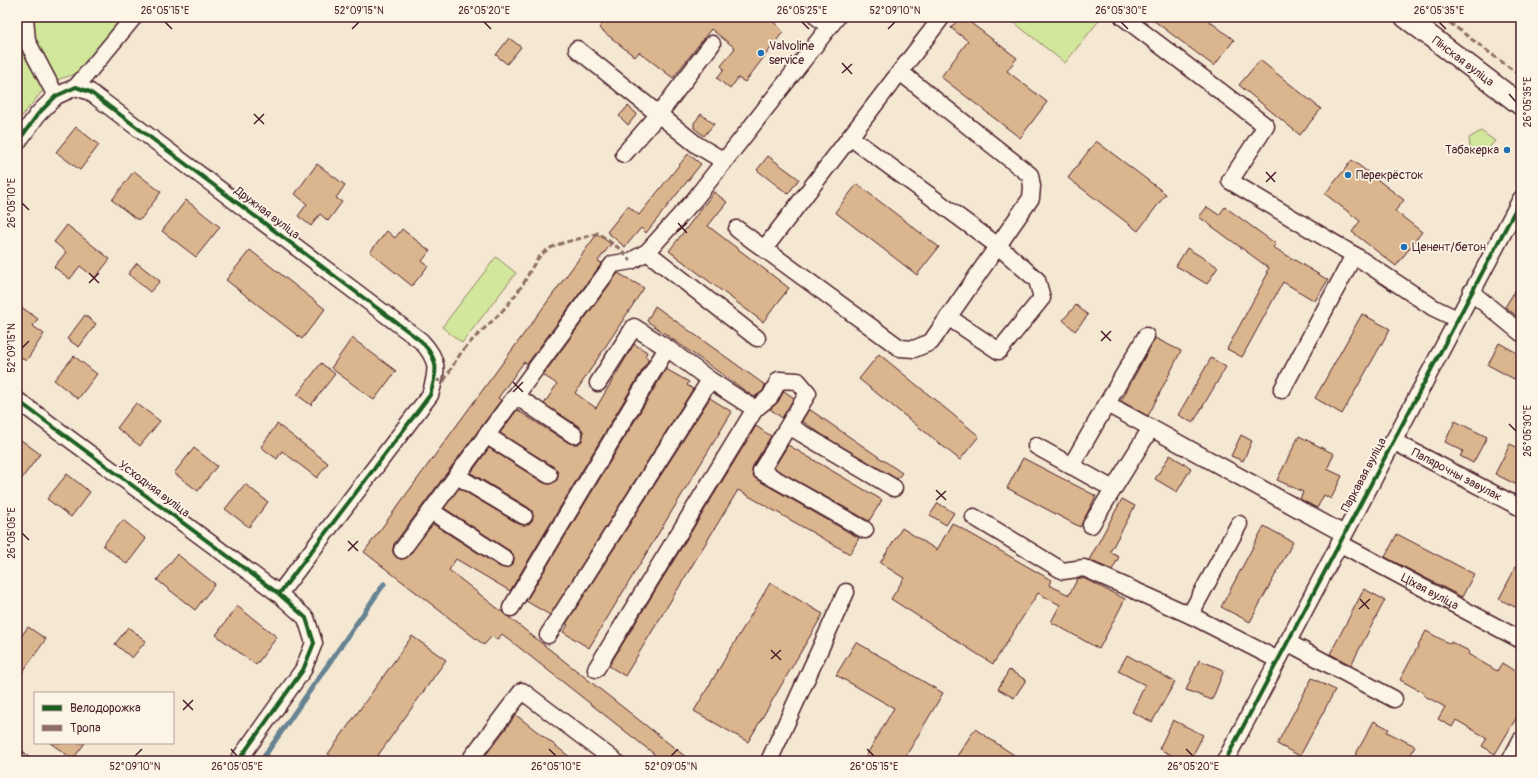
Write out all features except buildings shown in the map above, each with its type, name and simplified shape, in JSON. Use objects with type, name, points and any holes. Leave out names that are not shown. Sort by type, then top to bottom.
[{"type":"main road","name":"Пінская вуліца","points":[[1406,17],[1521,105]]},
{"type":"street","points":[[25,17],[27,41],[56,96]]},
{"type":"street","points":[[17,143],[38,114],[56,96],[76,87],[134,17]]},
{"type":"street","points":[[764,249],[942,17]]},
{"type":"street","points":[[1123,17],[1266,126],[1230,181],[1354,255],[1434,308],[1457,319]]},
{"type":"street","points":[[402,550],[613,264],[631,261],[646,252],[694,200],[828,20]]},
{"type":"street","points":[[624,154],[659,114],[712,44]]},
{"type":"street","points":[[578,49],[697,145],[724,161]]},
{"type":"street","points":[[737,229],[900,348],[914,349],[931,342],[1032,198],[1032,186],[1030,175],[900,72]]},
{"type":"street","name":"Дружная вуліца","points":[[76,87],[90,92],[421,341],[430,351],[436,365],[435,380],[430,395],[279,594]]},
{"type":"street","points":[[850,137],[998,246],[1037,280],[1042,298],[1000,351],[948,317]]},
{"type":"street","name":"Паркавая вуліца","points":[[1225,761],[1521,199]]},
{"type":"street","points":[[646,252],[757,338]]},
{"type":"street","points":[[1282,390],[1354,255]]},
{"type":"street","points":[[1471,292],[1521,333]]},
{"type":"street","points":[[598,383],[634,327],[710,380],[755,409]]},
{"type":"street","points":[[1072,466],[1146,336]]},
{"type":"street","points":[[512,608],[666,348]]},
{"type":"street","points":[[548,635],[710,380]]},
{"type":"street","points":[[596,669],[755,409],[770,397],[779,380],[798,381],[808,393],[761,471],[865,530]]},
{"type":"street","points":[[516,396],[574,435]]},
{"type":"street","name":"Усходняя вуліца","points":[[17,400],[279,594],[306,618],[314,643],[303,670],[238,761]]},
{"type":"street","name":"Ціхая вуліца","points":[[1107,404],[1341,539],[1521,640]]},
{"type":"street","points":[[789,426],[894,488]]},
{"type":"street","points":[[1091,525],[1151,428]]},
{"type":"street","points":[[486,435],[549,474]]},
{"type":"street","name":"Папярочны завулак","points":[[1393,441],[1521,508]]},
{"type":"street","points":[[1036,446],[1113,489]]},
{"type":"street","points":[[457,476],[524,516]]},
{"type":"street","points":[[430,511],[505,559]]},
{"type":"street","points":[[974,517],[1063,571],[1084,568],[1190,615],[1278,660]]},
{"type":"street","points":[[1190,615],[1239,524]]},
{"type":"street","points":[[769,761],[846,592]]},
{"type":"street","points":[[1287,642],[1394,699]]},
{"type":"street","points":[[477,761],[472,757],[522,691],[615,761]]},
{"type":"street","points":[[1510,761],[1521,740]]},
{"type":"street","points":[[17,758],[20,761]]},
{"type":"green space","points":[[17,17],[121,17],[114,32],[79,73],[50,82],[17,122]]},
{"type":"green space","points":[[1007,17],[1100,17],[1101,18],[1065,63]]},
{"type":"green space","points":[[1481,131],[1495,141],[1487,150],[1481,149],[1476,151],[1470,147],[1469,138]]},
{"type":"green space","points":[[496,257],[516,273],[462,343],[442,327]]},
{"type":"waterway","points":[[261,761],[384,584]]},
{"type":"marked path","points":[[1442,17],[1521,75]]},
{"type":"marked path","points":[[435,380],[444,381],[463,351],[508,305],[538,259],[549,249],[562,243],[598,233],[620,249],[631,261]]},
{"type":"cycle path","points":[[17,143],[38,114],[56,96],[76,87],[90,92],[421,341],[434,360],[435,372],[430,395],[279,594],[306,618],[314,643],[303,670],[238,761]]},
{"type":"cycle path","points":[[1225,761],[1521,199]]},
{"type":"cycle path","points":[[17,400],[279,594]]},
{"type":"place","name":"Valvoline service","points":[[761,53]]},
{"type":"place","name":"Табакерка","points":[[1507,150]]},
{"type":"place","name":"Перекрёсток","points":[[1348,175]]},
{"type":"place","name":"Ценент/бетон","points":[[1404,247]]}]
